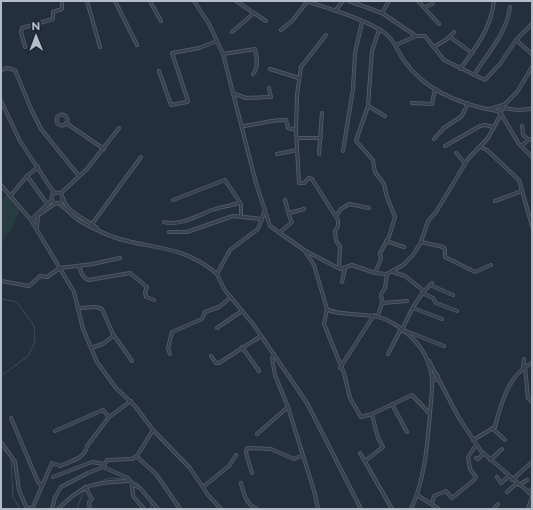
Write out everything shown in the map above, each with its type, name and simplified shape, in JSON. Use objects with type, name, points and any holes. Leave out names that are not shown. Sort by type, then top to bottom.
[{"type":"street","points":[[25,46],[21,32],[22,28],[53,20],[53,12],[62,9],[62,1]]},
{"type":"street","points":[[87,1],[100,47]]},
{"type":"street","points":[[115,1],[137,45]]},
{"type":"street","points":[[150,1],[161,21]]},
{"type":"street","points":[[194,1],[217,40],[223,54],[243,126],[256,183],[270,226],[279,234],[295,242],[304,250],[339,268],[345,268],[352,265],[375,273],[387,274],[403,265],[413,255],[421,242],[421,237],[428,221],[436,212],[465,163],[473,152],[488,138],[501,114]]},
{"type":"street","points":[[236,1],[266,21]]},
{"type":"street","points":[[281,30],[292,21],[306,1],[362,22],[388,36],[396,45],[405,62],[417,76],[435,89],[468,103],[488,109],[532,109]]},
{"type":"street","points":[[335,11],[343,1]]},
{"type":"street","points":[[349,1],[382,13],[416,36]]},
{"type":"street","points":[[382,13],[389,1]]},
{"type":"street","points":[[418,1],[439,24]]},
{"type":"street","points":[[425,8],[432,4],[433,1]]},
{"type":"street","points":[[460,69],[488,27],[493,12],[494,1]]},
{"type":"street","points":[[474,75],[497,41],[509,15],[510,7]]},
{"type":"street","points":[[232,32],[254,13]]},
{"type":"street","points":[[343,151],[353,89],[355,53],[362,22]]},
{"type":"street","points":[[396,45],[416,36],[425,36],[444,60],[485,80],[516,40],[532,24]]},
{"type":"street","points":[[375,273],[381,259],[380,253],[395,224],[396,217],[387,197],[384,184],[375,172],[373,160],[356,141],[368,106],[372,51],[379,30]]},
{"type":"street","points":[[434,47],[450,37],[454,32]]},
{"type":"street","points":[[326,35],[301,66],[296,95],[296,138],[299,184],[304,183],[309,178],[312,179],[336,216],[339,224],[335,231],[340,250],[339,268]]},
{"type":"street","points":[[450,37],[472,53]]},
{"type":"street","points":[[159,71],[171,105],[188,101],[172,53],[199,48],[217,40]]},
{"type":"street","points":[[516,40],[532,54]]},
{"type":"street","points":[[223,54],[255,50],[257,62],[256,70],[253,74]]},
{"type":"street","points":[[499,109],[517,92],[532,67]]},
{"type":"street","points":[[1,70],[7,68],[15,70],[30,109],[41,129],[79,176]]},
{"type":"street","points":[[270,69],[299,78]]},
{"type":"street","points":[[234,94],[246,98],[271,96],[269,88]]},
{"type":"street","points":[[412,103],[432,104],[435,89]]},
{"type":"street","points":[[1,101],[20,141],[54,193],[52,200],[48,205],[32,220]]},
{"type":"street","points":[[434,139],[444,128],[462,116],[468,103]]},
{"type":"street","points":[[368,106],[385,116]]},
{"type":"street","points":[[499,109],[521,146],[532,157]]},
{"type":"street","points":[[319,154],[322,113]]},
{"type":"street","points":[[61,114],[66,116],[68,120],[66,123],[61,125],[58,123],[58,116],[61,114]]},
{"type":"street","points":[[243,126],[286,120],[288,128],[296,130]]},
{"type":"street","points":[[66,123],[104,149]]},
{"type":"street","points":[[445,146],[485,124],[494,127]]},
{"type":"street","points":[[521,146],[531,140],[523,135],[522,126]]},
{"type":"street","points":[[54,193],[61,193],[87,169],[104,149],[118,128]]},
{"type":"street","points":[[296,138],[321,138]]},
{"type":"street","points":[[481,146],[519,180],[532,226]]},
{"type":"street","points":[[277,154],[297,150]]},
{"type":"street","points":[[456,153],[465,163]]},
{"type":"street","points":[[92,224],[141,157]]},
{"type":"street","points":[[11,195],[27,176],[38,167]]},
{"type":"street","points":[[27,176],[48,205]]},
{"type":"street","points":[[173,200],[226,180],[241,204],[241,215]]},
{"type":"street","points":[[1,185],[32,220],[74,292],[83,329],[97,362],[112,383],[130,401],[153,430],[190,468],[220,509]]},
{"type":"street","points":[[495,201],[522,190]]},
{"type":"street","points":[[61,193],[66,205],[74,213],[99,229]]},
{"type":"street","points":[[32,220],[63,198]]},
{"type":"street","points":[[52,200],[76,218],[111,236],[168,248],[185,254],[198,260],[216,274],[224,289],[261,336],[316,419],[361,509]]},
{"type":"street","points":[[279,234],[292,222],[289,219],[289,213],[285,200]]},
{"type":"street","points":[[164,222],[171,224],[191,220],[213,210],[239,203]]},
{"type":"street","points":[[336,216],[341,209],[349,204],[368,208]]},
{"type":"street","points":[[289,213],[304,209]]},
{"type":"street","points":[[216,274],[230,250],[258,229],[265,210]]},
{"type":"street","points":[[169,232],[187,232],[233,216],[241,215],[262,219]]},
{"type":"street","points":[[37,228],[39,216]]},
{"type":"street","points":[[386,241],[404,247]]},
{"type":"street","points":[[421,242],[443,247],[445,249],[445,257],[475,272],[491,265]]},
{"type":"street","points":[[304,250],[314,265],[327,309],[324,324],[332,340],[350,398],[359,416],[361,418],[365,417],[412,395],[430,414]]},
{"type":"street","points":[[1,281],[29,286],[40,276],[47,277],[60,268],[120,258]]},
{"type":"street","points":[[79,266],[82,275],[85,279],[89,280],[130,273],[147,287],[145,292],[146,297],[154,300]]},
{"type":"street","points":[[342,282],[345,268]]},
{"type":"street","points":[[392,272],[405,276],[423,292],[433,298],[436,303],[457,311]]},
{"type":"street","points":[[340,368],[376,316],[382,303],[381,294],[385,288],[387,274]]},
{"type":"street","points":[[388,354],[413,308],[423,292],[431,284],[453,296]]},
{"type":"street","points":[[170,354],[168,348],[172,332],[202,319],[205,312],[218,307],[231,297]]},
{"type":"street","points":[[382,303],[407,301]]},
{"type":"street","points":[[79,308],[96,307],[102,309],[114,335],[132,361]]},
{"type":"street","points":[[413,308],[442,319]]},
{"type":"street","points":[[327,309],[335,312],[376,316],[390,321],[420,346],[476,445],[483,454],[532,496],[528,509]]},
{"type":"street","points":[[217,328],[242,311]]},
{"type":"street","points":[[402,330],[444,346]]},
{"type":"street","points":[[91,348],[103,344],[114,335]]},
{"type":"street","points":[[211,356],[216,363],[219,363],[261,336]]},
{"type":"street","points":[[242,347],[259,371]]},
{"type":"street","points":[[274,355],[272,358],[275,375],[288,406],[316,494],[318,509]]},
{"type":"street","points":[[425,355],[433,377],[436,381],[440,382]]},
{"type":"street","points":[[524,359],[528,398],[532,402]]},
{"type":"street","points":[[473,440],[495,427],[500,408],[513,378],[524,367],[532,363]]},
{"type":"street","points":[[433,377],[435,374],[438,376]]},
{"type":"street","points":[[433,389],[438,376]]},
{"type":"street","points":[[411,509],[417,495],[427,453],[433,377]]},
{"type":"street","points":[[1,442],[15,462],[19,490],[27,509],[33,507],[50,465],[60,466],[86,452],[87,446],[109,417],[130,401]]},
{"type":"street","points":[[392,404],[407,432]]},
{"type":"street","points":[[257,434],[288,406]]},
{"type":"street","points":[[55,431],[103,410],[109,417]]},
{"type":"street","points":[[365,461],[383,447],[378,438],[372,414]]},
{"type":"street","points":[[11,418],[38,482],[42,486]]},
{"type":"street","points":[[492,428],[505,440]]},
{"type":"street","points":[[52,509],[55,497],[61,487],[112,459],[132,459],[139,453],[153,430]]},
{"type":"street","points":[[432,504],[434,496],[446,491],[452,498],[474,480],[476,477],[470,469],[468,457],[476,445]]},
{"type":"street","points":[[252,473],[246,453],[247,448],[271,449],[294,459],[303,455]]},
{"type":"street","points":[[490,460],[502,449]]},
{"type":"street","points":[[360,453],[392,509]]},
{"type":"street","points":[[476,458],[478,459],[483,454]]},
{"type":"street","points":[[203,487],[228,466],[236,455]]},
{"type":"street","points":[[136,456],[156,474],[180,509]]},
{"type":"street","points":[[53,477],[92,462],[103,465],[128,479],[132,484],[140,488],[158,509]]},
{"type":"street","points":[[512,480],[532,462]]},
{"type":"street","points":[[497,478],[501,483],[509,476]]},
{"type":"street","points":[[58,509],[77,491],[85,487],[127,481],[128,479]]},
{"type":"street","points":[[507,492],[518,484],[527,480]]},
{"type":"street","points":[[241,483],[246,500],[251,507],[257,509]]},
{"type":"street","points":[[132,484],[133,496],[144,509]]},
{"type":"street","points":[[85,487],[92,499],[89,502],[90,509]]},
{"type":"street","points":[[528,492],[532,489]]},
{"type":"street","points":[[417,495],[439,509]]},
{"type":"street","points":[[494,509],[498,504]]},
{"type":"green space","points":[[7,193],[20,210],[13,227],[1,243],[1,200]]},
{"type":"waterway","points":[[1,299],[17,302],[34,326],[35,342],[28,356],[1,376]]},
{"type":"waterway","points":[[1,449],[6,452]]},
{"type":"waterway","points":[[11,459],[13,497],[20,509]]},
{"type":"waterway","points":[[97,483],[107,479],[125,479]]},
{"type":"waterway","points":[[131,480],[137,483],[144,491]]},
{"type":"waterway","points":[[77,509],[83,492],[91,487]]},
{"type":"waterway","points":[[151,503],[151,509]]}]
